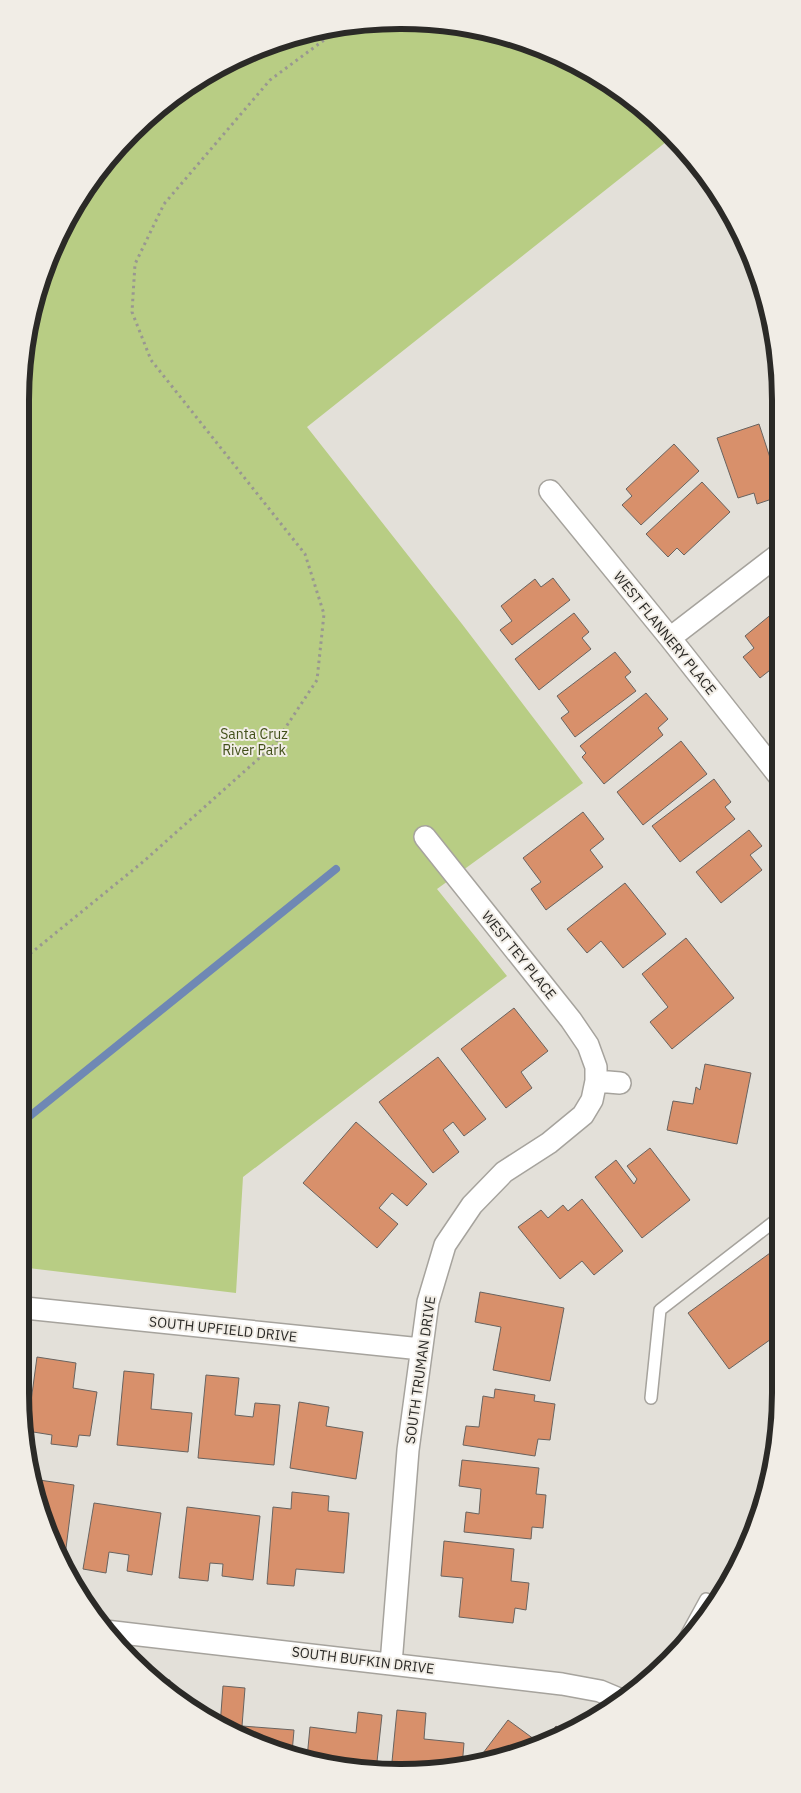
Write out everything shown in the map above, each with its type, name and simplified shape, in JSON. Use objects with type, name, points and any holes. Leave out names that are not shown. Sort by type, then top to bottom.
[{"type":"street","name":"WEST FLANNERY PLACE","points":[[550,492],[670,638],[772,767]]},
{"type":"street","points":[[670,638],[772,560]]},
{"type":"street","name":"WEST TEY PLACE","points":[[425,837],[571,1020],[588,1045],[596,1067],[596,1081]]},
{"type":"street","points":[[596,1081],[620,1083]]},
{"type":"street","name":"SOUTH TRUMAN DRIVE","points":[[391,1664],[408,1450],[421,1349],[428,1302],[445,1245],[472,1205],[504,1172],[549,1143],[583,1115],[592,1100],[596,1081]]},
{"type":"street","name":"SOUTH UPFIELD DRIVE","points":[[29,1309],[421,1349]]},
{"type":"street","name":"SOUTH BUFKIN DRIVE","points":[[116,1631],[562,1684],[600,1692],[614,1697]]},
{"type":"lane","points":[[651,1398],[660,1310],[772,1223]]},
{"type":"lane","points":[[695,1619],[706,1599]]},
{"type":"path","points":[[29,955],[144,861],[274,745],[317,680],[324,614],[305,554],[151,360],[132,312],[135,264],[164,204],[270,80],[330,36]]},
{"type":"green space","name":"Santa Cruz River Park","points":[[400,29],[449,32],[473,36],[520,48],[565,67],[607,91],[646,121],[667,142],[307,427],[462,624],[583,783],[437,889],[507,976],[243,1177],[236,1293],[29,1268],[29,400],[32,352],[36,328],[41,304],[57,258],[91,194],[121,155],[155,121],[194,91],[258,57],[304,41],[328,36],[352,32]]},
{"type":"building","points":[[759,424],[772,464],[772,499],[757,504],[754,493],[738,498],[717,438]]},
{"type":"building","points":[[674,444],[699,471],[641,525],[622,505],[632,496],[626,489]]},
{"type":"building","points":[[702,482],[730,512],[684,555],[677,548],[668,557],[646,534]]},
{"type":"building","points":[[553,578],[570,600],[512,645],[500,630],[512,621],[501,606],[535,579],[541,587]]},
{"type":"building","points":[[574,613],[589,632],[582,638],[591,649],[539,690],[515,659]]},
{"type":"building","points":[[772,614],[772,669],[760,678],[743,657],[754,648],[745,636]]},
{"type":"building","points":[[615,652],[631,672],[625,677],[636,691],[575,737],[561,718],[569,712],[557,696]]},
{"type":"building","points":[[646,693],[668,719],[658,728],[663,735],[604,784],[582,757],[586,753],[580,746]]},
{"type":"building","points":[[681,741],[707,774],[643,825],[617,792]]},
{"type":"building","points":[[714,779],[731,802],[725,807],[735,819],[680,862],[652,826]]},
{"type":"building","points":[[583,812],[604,839],[590,850],[603,867],[546,910],[531,889],[541,882],[523,858]]},
{"type":"building","points":[[749,830],[762,846],[750,855],[762,870],[721,903],[696,872]]},
{"type":"building","points":[[625,883],[666,934],[623,968],[601,941],[587,953],[567,929]]},
{"type":"building","points":[[686,938],[734,998],[672,1049],[650,1022],[668,1007],[642,974]]},
{"type":"building","points":[[514,1008],[548,1051],[521,1072],[532,1088],[506,1108],[461,1049]]},
{"type":"building","points":[[438,1057],[486,1119],[464,1136],[453,1122],[443,1130],[459,1152],[433,1173],[379,1102]]},
{"type":"building","points":[[705,1064],[751,1073],[737,1144],[667,1130],[673,1101],[693,1104],[696,1087],[700,1090]]},
{"type":"building","points":[[356,1122],[427,1184],[407,1206],[392,1193],[379,1208],[398,1224],[377,1248],[303,1183]]},
{"type":"building","points":[[650,1148],[690,1200],[642,1238],[595,1177],[616,1160],[634,1184],[637,1179],[627,1166]]},
{"type":"building","points":[[582,1199],[623,1251],[594,1275],[582,1261],[560,1279],[518,1227],[541,1210],[548,1218],[563,1205],[568,1211]]},
{"type":"building","points":[[772,1252],[772,1338],[729,1369],[688,1313]]},
{"type":"building","points":[[480,1292],[564,1308],[550,1381],[493,1370],[501,1327],[475,1322]]},
{"type":"building","points":[[37,1357],[76,1363],[73,1388],[97,1392],[90,1436],[79,1435],[77,1447],[51,1444],[52,1435],[31,1432],[30,1411]]},
{"type":"building","points":[[124,1371],[154,1374],[151,1409],[192,1413],[188,1452],[117,1445]]},
{"type":"building","points":[[206,1375],[239,1378],[235,1415],[253,1417],[255,1403],[280,1405],[274,1465],[198,1458]]},
{"type":"building","points":[[495,1389],[535,1395],[534,1401],[555,1404],[550,1440],[538,1439],[535,1456],[463,1445],[466,1426],[479,1427],[483,1396],[494,1398]]},
{"type":"building","points":[[299,1402],[329,1407],[326,1426],[363,1432],[356,1479],[290,1468]]},
{"type":"building","points":[[462,1460],[539,1468],[536,1494],[546,1495],[543,1528],[532,1527],[531,1539],[464,1532],[466,1512],[479,1514],[481,1489],[459,1486]]},
{"type":"building","points":[[39,1480],[74,1485],[65,1553],[48,1512]]},
{"type":"building","points":[[292,1492],[329,1496],[328,1511],[349,1513],[344,1573],[296,1569],[294,1586],[267,1584],[273,1507],[291,1509]]},
{"type":"building","points":[[94,1503],[161,1513],[152,1575],[127,1571],[129,1555],[109,1552],[106,1573],[83,1569]]},
{"type":"building","points":[[187,1507],[260,1516],[253,1580],[222,1576],[223,1564],[210,1563],[208,1581],[179,1578]]},
{"type":"building","points":[[444,1541],[514,1549],[511,1581],[529,1583],[526,1610],[515,1608],[513,1623],[459,1617],[463,1578],[441,1576]]},
{"type":"building","points":[[223,1686],[245,1688],[242,1726],[294,1730],[292,1748],[258,1736],[221,1717]]},
{"type":"building","points":[[397,1710],[426,1713],[424,1739],[464,1743],[463,1759],[425,1763],[392,1764]]},
{"type":"building","points":[[358,1712],[382,1715],[377,1763],[352,1761],[308,1753],[310,1727],[356,1733]]},
{"type":"building","points":[[508,1720],[534,1739],[497,1752],[481,1755]]},
{"type":"building","points":[[556,1726],[559,1729],[551,1732]]},
{"type":"waterway","points":[[29,1117],[336,869]]}]
